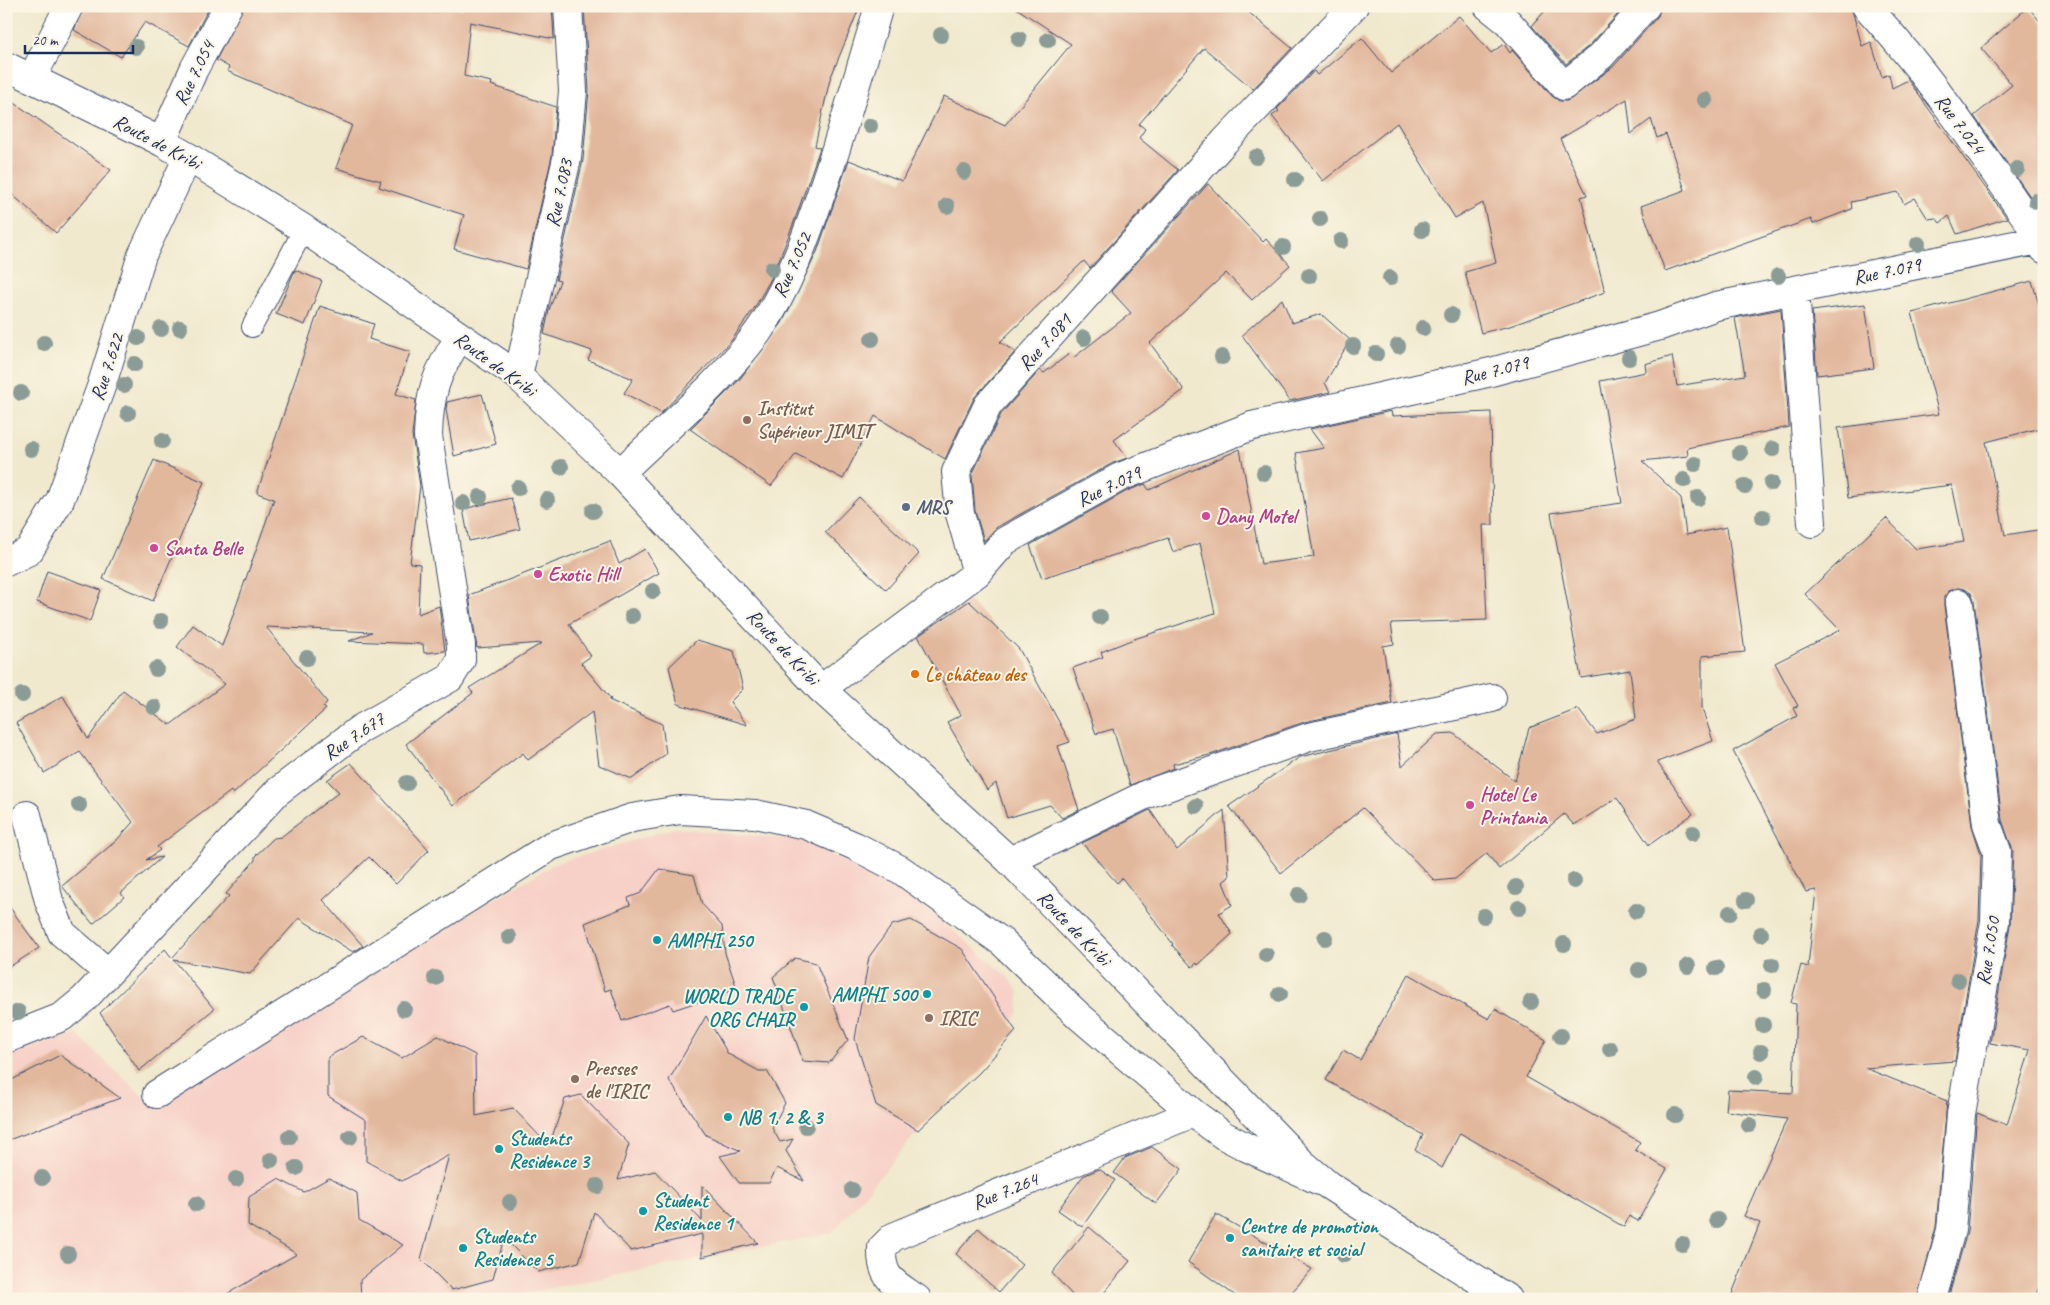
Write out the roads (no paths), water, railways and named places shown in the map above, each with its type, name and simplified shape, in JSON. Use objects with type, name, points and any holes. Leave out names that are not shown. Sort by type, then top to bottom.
[{"type":"street","points":[[32,78],[69,6]]},
{"type":"street","name":"Rue 7.054","points":[[162,142],[194,69],[228,6]]},
{"type":"street","name":"Rue 7.083","points":[[518,376],[567,158],[572,91],[568,6]]},
{"type":"street","name":"Rue 7.052","points":[[620,473],[716,379],[757,332],[782,292],[804,242],[838,144],[879,6]]},
{"type":"street","name":"Rue 7.081","points":[[977,573],[960,514],[956,472],[988,405],[1226,141],[1354,6]]},
{"type":"street","points":[[1488,6],[1508,22],[1564,86],[1601,56],[1646,6]]},
{"type":"street","name":"Rue 7.024","points":[[1866,6],[1900,43],[1975,142],[2043,243]]},
{"type":"street","name":"Route de Kribi","points":[[6,66],[162,142],[188,157],[304,229],[518,376],[620,473],[821,689],[1010,861],[1302,1163],[1328,1184],[1508,1299]]},
{"type":"street","name":"Rue 7.622","points":[[6,562],[29,551],[60,500],[101,387],[142,255],[188,157]]},
{"type":"street","name":"Rue 7.079","points":[[977,573],[1006,542],[1120,478],[1252,426],[1492,372],[1660,326],[1716,306],[2043,243]]},
{"type":"street","points":[[1795,290],[1812,523]]},
{"type":"street","name":"Rue 7.677","points":[[6,1039],[62,1017],[84,999],[107,972],[277,792],[360,729],[450,678],[461,660],[461,645],[428,436],[429,405],[435,380],[460,337]]},
{"type":"street","points":[[821,689],[977,573]]},
{"type":"street","name":"Rue 7.050","points":[[1932,1299],[1951,1230],[1961,1114],[1995,922],[1997,851],[1987,824],[1959,603]]},
{"type":"street","points":[[1010,861],[1147,794],[1309,737],[1492,698]]},
{"type":"street","points":[[157,1094],[551,846],[632,818],[680,810],[755,814],[806,825],[854,846],[901,870],[1002,942],[1079,1016],[1193,1113],[1223,1135],[1328,1184]]},
{"type":"street","points":[[27,815],[49,901],[62,933],[107,972]]},
{"type":"street","name":"Rue 7.264","points":[[917,1299],[886,1278],[881,1263],[882,1248],[893,1237],[1193,1113]]},
{"type":"lane","points":[[252,327],[304,229]]},
{"type":"place","name":"Institut Supérieur JIMIT","points":[[747,420]]},
{"type":"place","name":"MRS","points":[[906,507]]},
{"type":"place","name":"Dany Motel","points":[[1206,516]]},
{"type":"place","name":"Santa Belle","points":[[154,548]]},
{"type":"place","name":"Exotic Hill","points":[[538,574]]},
{"type":"place","name":"Le château des","points":[[915,674]]},
{"type":"place","name":"Hotel Le Printania","points":[[1470,805]]},
{"type":"place","name":"AMPHI 250","points":[[657,940]]},
{"type":"place","name":"AMPHI 500","points":[[927,994]]},
{"type":"place","name":"WORLD TRADE ORG CHAIR","points":[[804,1007]]},
{"type":"place","name":"IRIC","points":[[929,1018]]},
{"type":"place","name":"Presses de l'IRIC","points":[[575,1079]]},
{"type":"place","name":"NB 1, 2 & 3","points":[[728,1117]]},
{"type":"place","name":"Students Residence 3","points":[[499,1149]]},
{"type":"place","name":"Student Residence 1","points":[[643,1211]]},
{"type":"place","name":"Centre de promotion sanitaire et social","points":[[1230,1238]]},
{"type":"place","name":"Students Residence 5","points":[[463,1248]]}]
